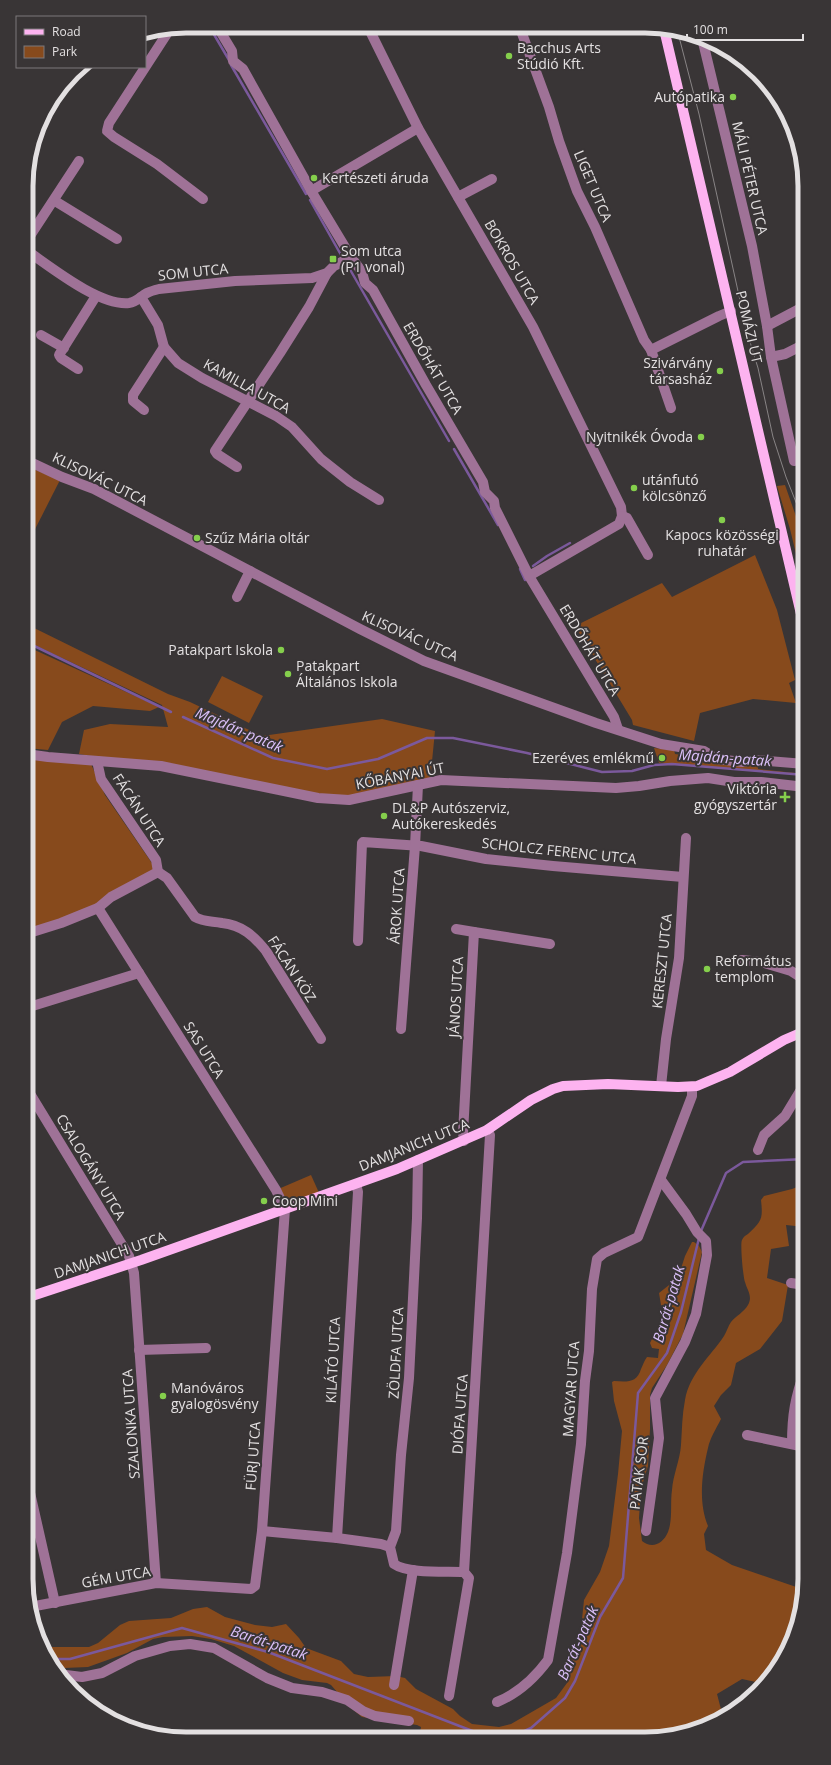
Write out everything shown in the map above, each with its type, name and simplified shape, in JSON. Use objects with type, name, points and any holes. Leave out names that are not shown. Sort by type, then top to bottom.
[{"type":"main road","name":"POMÁZI ÚT","points":[[665,34],[798,601]]},
{"type":"main road","name":"DAMJANICH UTCA","points":[[33,1296],[132,1263],[285,1209],[320,1195],[356,1184],[418,1160],[487,1130],[530,1100],[543,1093],[564,1086],[608,1084],[692,1087],[730,1072],[784,1040],[798,1034]]},
{"type":"street","name":"ERDŐHÁT UTCA","points":[[221,33],[232,51],[234,60],[243,69],[311,191],[351,257],[362,272],[365,283],[373,290],[426,385],[483,482],[485,492],[494,501],[495,508],[529,576],[614,717],[618,729]]},
{"type":"street","name":"BOKROS UTCA","points":[[371,33],[418,128],[533,327],[621,507],[622,516]]},
{"type":"street","name":"LIGET UTCA","points":[[522,33],[549,106],[559,142],[578,191],[644,340],[651,350],[671,408]]},
{"type":"street","points":[[146,66],[167,34]]},
{"type":"street","name":"MÁLI PÉTER UTCA","points":[[704,45],[752,246],[767,326],[771,358],[794,461]]},
{"type":"street","points":[[145,68],[109,123],[107,131],[157,164],[203,199]]},
{"type":"street","points":[[311,191],[418,128]]},
{"type":"street","points":[[33,232],[55,201],[79,161]]},
{"type":"street","points":[[458,197],[492,179]]},
{"type":"street","points":[[55,201],[117,239]]},
{"type":"street","name":"SOM UTCA","points":[[33,255],[96,296],[120,303],[137,301],[149,292],[172,287],[235,281],[307,278],[327,273],[334,266],[351,257]]},
{"type":"street","points":[[237,467],[215,452],[288,340],[327,273]]},
{"type":"street","points":[[307,278],[314,284],[316,291]]},
{"type":"street","points":[[78,369],[61,358],[59,355],[96,296]]},
{"type":"street","name":"KAMILLA UTCA","points":[[141,297],[158,326],[164,347],[178,362],[202,378],[276,416],[292,427],[321,459],[350,482],[379,500]]},
{"type":"street","points":[[767,326],[798,310]]},
{"type":"street","points":[[651,350],[731,311]]},
{"type":"street","points":[[41,335],[64,348]]},
{"type":"street","points":[[144,410],[133,401],[133,395],[164,347]]},
{"type":"street","points":[[771,358],[785,354],[798,348]]},
{"type":"street","name":"KLISOVÁC UTCA","points":[[33,463],[62,477],[94,488],[360,629],[424,660],[661,744],[707,751],[720,759],[742,762],[755,760],[798,763]]},
{"type":"street","points":[[529,576],[619,524],[622,516],[627,518],[648,555]]},
{"type":"street","points":[[237,597],[250,571]]},
{"type":"street","name":"KŐBÁNYAI ÚT","points":[[33,755],[161,766],[293,794],[332,800],[349,800],[441,780],[616,788],[708,778],[734,782],[761,782],[798,786]]},
{"type":"street","name":"FÁCÁN UTCA","points":[[97,761],[101,779],[156,860],[158,872]]},
{"type":"street","name":"ÁROK UTCA","points":[[400,1029],[415,846],[418,785]]},
{"type":"street","name":"KERESZT UTCA","points":[[661,1086],[666,1038],[679,958],[686,838]]},
{"type":"street","name":"SCHOLCZ FERENC UTCA","points":[[358,941],[363,842],[415,846],[486,859],[683,877]]},
{"type":"street","points":[[33,932],[61,923],[98,908],[110,897],[158,872]]},
{"type":"street","name":"FÁCÁN KÖZ","points":[[158,872],[167,878],[195,917],[200,920],[239,927],[258,940],[321,1039]]},
{"type":"street","name":"SAS UTCA","points":[[98,908],[276,1190],[285,1209]]},
{"type":"street","points":[[456,929],[550,944]]},
{"type":"street","name":"JÁNOS UTCA","points":[[464,1141],[463,1133],[474,932]]},
{"type":"street","points":[[742,960],[761,962],[792,971],[798,975]]},
{"type":"street","points":[[33,1006],[139,973]]},
{"type":"street","name":"MAGYAR UTCA","points":[[497,1702],[510,1697],[523,1688],[548,1660],[567,1553],[581,1444],[585,1381],[589,1351],[592,1289],[597,1259],[604,1253],[638,1237],[692,1096],[692,1087]]},
{"type":"street","points":[[758,1150],[764,1136],[785,1116],[798,1095]]},
{"type":"street","name":"CSALOGÁNY UTCA","points":[[33,1098],[132,1263]]},
{"type":"street","name":"DIÓFA UTCA","points":[[448,1696],[469,1578],[464,1572],[490,1136],[487,1130]]},
{"type":"street","name":"ZÖLDFA UTCA","points":[[390,1547],[396,1531],[400,1455],[409,1378],[417,1218],[418,1160]]},
{"type":"street","name":"PATAK SOR","points":[[646,1531],[659,1438],[655,1398],[685,1342],[696,1314],[707,1255],[706,1241],[696,1232],[686,1214],[661,1180]]},
{"type":"street","name":"KILÁTÓ UTCA","points":[[337,1538],[358,1192],[356,1184]]},
{"type":"street","name":"FÜRJ UTCA","points":[[255,1586],[262,1531],[285,1209]]},
{"type":"street","name":"SZALONKA UTCA","points":[[132,1263],[134,1273],[156,1583]]},
{"type":"street","points":[[791,1283],[798,1284]]},
{"type":"street","points":[[139,1350],[206,1348]]},
{"type":"street","points":[[792,1444],[792,1420],[798,1393]]},
{"type":"street","points":[[748,1435],[798,1445]]},
{"type":"street","points":[[33,1506],[55,1603]]},
{"type":"street","points":[[262,1531],[381,1544],[390,1547],[394,1564],[398,1567],[413,1570],[464,1572]]},
{"type":"street","points":[[394,1685],[413,1570]]},
{"type":"street","name":"GÉM UTCA","points":[[35,1606],[156,1583],[251,1589],[255,1586]]},
{"type":"street","points":[[67,1675],[82,1677],[102,1673],[136,1656],[170,1646],[190,1644],[214,1648],[267,1678],[292,1688],[322,1692],[347,1700],[363,1711],[375,1716],[409,1721]]},
{"type":"green space","points":[[33,469],[60,480],[33,533]]},
{"type":"green space","points":[[785,485],[798,522],[798,562],[790,529],[777,486]]},
{"type":"green space","points":[[755,555],[777,610],[795,680],[789,683],[796,703],[753,699],[700,713],[694,741],[633,725],[632,720],[575,626],[662,583],[672,597]]},
{"type":"green space","points":[[33,627],[168,694],[190,702],[262,736],[382,719],[435,731],[430,782],[349,800],[79,754],[84,730],[110,724],[168,727],[162,705],[33,644]]},
{"type":"green space","points":[[33,649],[159,707],[150,711],[93,706],[62,722],[48,750],[33,749]]},
{"type":"green space","points":[[222,676],[263,696],[249,723],[208,702]]},
{"type":"green space","points":[[654,748],[674,750],[675,754],[704,758],[705,755],[758,763],[758,769],[798,773],[659,763]]},
{"type":"green space","points":[[33,760],[91,764],[105,795],[158,872],[104,901],[33,931]]},
{"type":"green space","points":[[311,1175],[320,1195],[285,1209],[276,1190]]},
{"type":"green space","points":[[798,1187],[798,1226],[786,1225],[789,1246],[771,1249],[767,1278],[788,1285],[782,1321],[760,1349],[736,1363],[731,1385],[721,1395],[714,1406],[721,1419],[709,1444],[704,1467],[702,1497],[708,1526],[704,1534],[706,1550],[732,1565],[798,1588],[797,1599],[790,1628],[778,1656],[758,1682],[742,1679],[717,1694],[722,1712],[685,1727],[655,1732],[420,1732],[421,1727],[417,1725],[362,1717],[351,1708],[331,1685],[327,1683],[302,1680],[283,1673],[234,1646],[211,1639],[192,1636],[163,1637],[153,1639],[127,1653],[88,1667],[64,1668],[61,1667],[53,1656],[49,1647],[89,1647],[98,1643],[120,1625],[129,1621],[171,1618],[193,1609],[207,1607],[225,1617],[255,1625],[272,1627],[286,1624],[306,1648],[341,1661],[354,1674],[368,1677],[396,1676],[405,1678],[416,1689],[453,1709],[472,1724],[499,1727],[511,1724],[556,1698],[567,1683],[571,1659],[576,1648],[581,1629],[584,1600],[600,1572],[609,1546],[622,1431],[614,1401],[612,1382],[631,1381],[639,1374],[647,1357],[658,1358],[659,1349],[652,1348],[650,1343],[652,1339],[663,1333],[671,1321],[673,1313],[661,1305],[659,1293],[678,1278],[685,1256],[692,1242],[694,1242],[699,1246],[702,1252],[683,1334],[667,1365],[652,1388],[650,1395],[648,1466],[641,1489],[639,1518],[642,1541],[650,1545],[657,1544],[663,1540],[670,1527],[671,1495],[680,1451],[683,1411],[691,1382],[701,1366],[719,1344],[731,1322],[744,1310],[750,1299],[743,1274],[741,1242],[744,1237],[759,1223],[762,1212],[761,1200],[764,1196]]},
{"type":"waterway","points":[[213,33],[229,60]]},
{"type":"waterway","points":[[231,65],[306,194]]},
{"type":"waterway","points":[[310,200],[341,255]]},
{"type":"waterway","points":[[348,266],[449,441]]},
{"type":"waterway","points":[[454,449],[498,525]]},
{"type":"waterway","points":[[533,566],[570,543]]},
{"type":"waterway","points":[[520,569],[525,580]]},
{"type":"waterway","name":"Majdán-patak","points":[[33,645],[171,712]]},
{"type":"waterway","name":"Majdán-patak","points":[[183,717],[273,758],[327,769],[378,759],[427,738],[453,738],[527,753],[602,772],[632,771],[654,765],[672,764],[798,774]]},
{"type":"waterway","name":"Barát-patak","points":[[701,1231],[726,1173],[743,1162],[798,1159]]},
{"type":"waterway","name":"Barát-patak","points":[[522,1732],[531,1728],[565,1698],[575,1681],[600,1617],[623,1578],[638,1393],[667,1353],[681,1312],[699,1238]]},
{"type":"waterway","name":"Barát-patak","points":[[55,1659],[70,1659],[182,1628],[268,1652],[475,1732]]},
{"type":"tram line","points":[[679,37],[699,114],[747,332],[758,368],[773,437],[798,507]]},
{"type":"place","name":"Bacchus Arts Stúdió Kft.","points":[[509,56]]},
{"type":"place","name":"Autópatika","points":[[733,97]]},
{"type":"place","name":"Kertészeti áruda","points":[[314,178]]},
{"type":"place","name":"Som utca (P1 vonal)","points":[[333,259]]},
{"type":"place","name":"Szivárvány társasház","points":[[720,371]]},
{"type":"place","name":"Nyitnikék Óvoda","points":[[701,437]]},
{"type":"place","name":"utánfutó kölcsönző","points":[[634,488]]},
{"type":"place","name":"Kapocs közösségi ruhatár","points":[[722,520]]},
{"type":"place","name":"Szűz Mária oltár","points":[[197,538]]},
{"type":"place","name":"Patakpart Iskola","points":[[281,650]]},
{"type":"place","name":"Patakpart Általános Iskola","points":[[288,674]]},
{"type":"place","name":"Ezeréves emlékmű","points":[[662,758]]},
{"type":"place","name":"Viktória gyógyszertár","points":[[785,797]]},
{"type":"place","name":"DL&P Autószerviz, Autókereskedés","points":[[384,816]]},
{"type":"place","name":"Református templom","points":[[707,969]]},
{"type":"place","name":"Coop Mini","points":[[264,1201]]},
{"type":"place","name":"Manóváros gyalogösvény","points":[[163,1396]]}]
